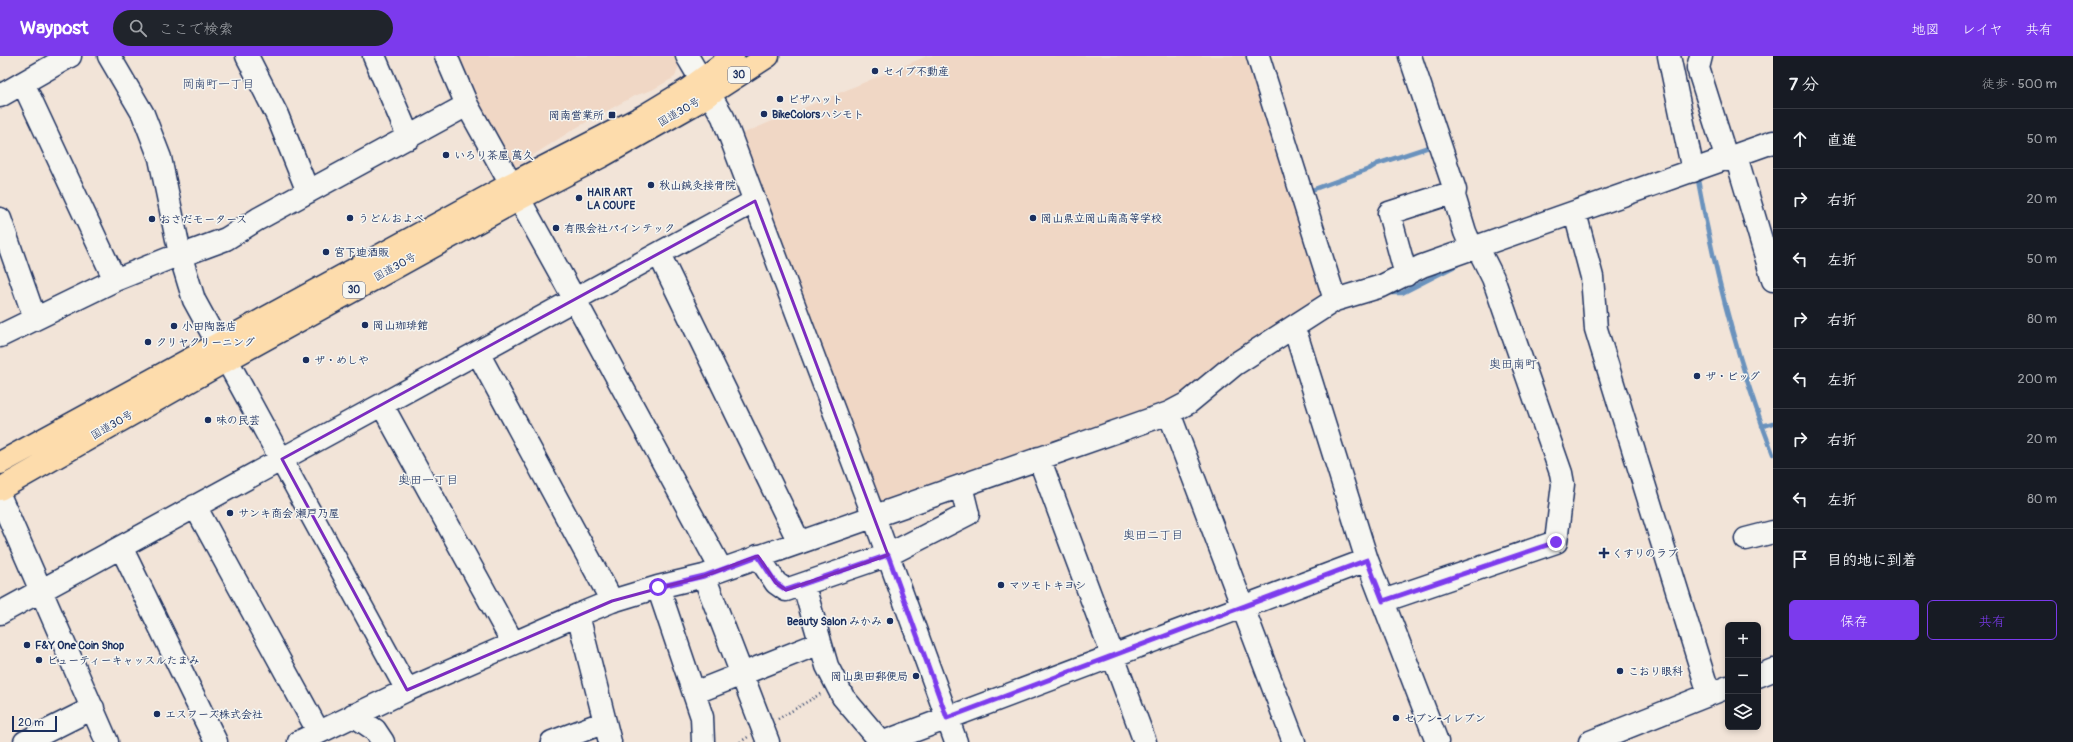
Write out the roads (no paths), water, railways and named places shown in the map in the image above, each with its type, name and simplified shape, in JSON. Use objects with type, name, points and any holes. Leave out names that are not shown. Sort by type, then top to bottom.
[{"type":"highway","name":"国道30号","points":[[705,86],[733,56]]},
{"type":"highway","name":"国道30号","points":[[0,463],[223,352],[515,192],[602,156],[705,86],[768,56]]},
{"type":"highway","name":"国道30号","points":[[0,489],[223,352]]},
{"type":"street","points":[[0,96],[70,56]]},
{"type":"street","points":[[109,56],[142,114],[160,158],[180,254],[194,300],[408,690]]},
{"type":"street","points":[[247,56],[277,116],[308,192]]},
{"type":"street","points":[[374,56],[409,138]]},
{"type":"street","points":[[446,56],[467,105],[575,300],[712,573],[742,676],[766,735]]},
{"type":"street","points":[[687,56],[723,117],[874,517],[956,742]]},
{"type":"street","points":[[1258,56],[1335,300]]},
{"type":"street","points":[[1388,599],[1556,542],[1563,484],[1561,473],[1493,278],[1465,232],[1438,136],[1410,56]]},
{"type":"street","points":[[1669,56],[1693,172]]},
{"type":"street","points":[[1701,56],[1698,68],[1773,280]]},
{"type":"street","points":[[23,83],[115,280]]},
{"type":"street","points":[[0,336],[115,280],[180,254],[191,252],[226,239],[308,192],[467,105]]},
{"type":"street","points":[[299,742],[318,731],[513,643],[612,602],[658,587],[712,573],[1169,413],[1188,402],[1234,365],[1294,328],[1335,300],[1382,286],[1422,266],[1693,172],[1773,142]]},
{"type":"street","points":[[1406,275],[1389,213],[1454,192]]},
{"type":"street","points":[[0,613],[755,201]]},
{"type":"street","points":[[1574,213],[1592,277],[1596,329],[1718,690],[1590,742]]},
{"type":"street","points":[[0,219],[35,319]]},
{"type":"street","points":[[659,254],[799,542]]},
{"type":"street","points":[[1294,328],[1367,560],[1388,599],[1437,742]]},
{"type":"street","points":[[478,353],[612,602]]},
{"type":"street","points":[[382,404],[513,643]]},
{"type":"street","points":[[1169,413],[1294,742]]},
{"type":"street","points":[[1039,458],[1145,742]]},
{"type":"street","points":[[758,556],[776,583],[786,590],[804,586],[888,555],[968,514],[961,486]]},
{"type":"street","points":[[0,497],[107,742]]},
{"type":"street","points":[[195,506],[318,731]]},
{"type":"street","points":[[1746,539],[1773,532]]},
{"type":"street","points":[[121,546],[216,742]]},
{"type":"street","points":[[884,742],[1367,560]]},
{"type":"street","points":[[804,586],[827,666],[843,697],[881,742]]},
{"type":"street","points":[[658,587],[702,717],[703,742]]},
{"type":"street","points":[[552,742],[608,732],[578,615]]},
{"type":"street","points":[[694,693],[742,676],[820,643]]},
{"type":"street","points":[[1761,675],[1773,670]]},
{"type":"street","points":[[25,742],[93,708]]},
{"type":"street","points":[[353,715],[375,730],[384,742]]},
{"type":"waterway","points":[[1309,193],[1309,191],[1369,169],[1377,164],[1435,145]]},
{"type":"waterway","points":[[1697,175],[1711,246],[1728,316],[1760,420],[1773,454]]},
{"type":"waterway","points":[[1387,293],[1402,293],[1457,265]]},
{"type":"waterway","points":[[1762,426],[1773,423]]},
{"type":"place","name":"セイブ不動産","points":[[875,71]]},
{"type":"place","name":"ピザハット","points":[[780,99]]},
{"type":"place","name":"BikeColorsハシモト","points":[[764,114]]},
{"type":"place","name":"岡南営業所","points":[[612,115]]},
{"type":"place","name":"いろり茶屋 萬久","points":[[446,155]]},
{"type":"place","name":"秋山鍼灸接骨院","points":[[651,185]]},
{"type":"place","name":"HAIR ART LA COUPE","points":[[579,198]]},
{"type":"place","name":"うどんおよべ","points":[[350,218]]},
{"type":"place","name":"岡山県立岡山南高等学校","points":[[1033,218]]},
{"type":"place","name":"おさだモータース","points":[[152,219]]},
{"type":"place","name":"有限会社パインテック","points":[[556,228]]},
{"type":"place","name":"宮下迪酒販","points":[[326,252]]},
{"type":"place","name":"岡山珈琲館","points":[[365,325]]},
{"type":"place","name":"小田陶器店","points":[[174,326]]},
{"type":"place","name":"クリヤクリーニング","points":[[148,342]]},
{"type":"place","name":"ザ・めしや","points":[[306,360]]},
{"type":"place","name":"ザ・ビッグ","points":[[1697,376]]},
{"type":"place","name":"味の民芸","points":[[208,420]]},
{"type":"place","name":"サンキ商会 瀬戸乃屋","points":[[230,513]]},
{"type":"place","name":"くすりのラブ","points":[[1604,553]]},
{"type":"place","name":"マツモトキヨシ","points":[[1001,585]]},
{"type":"place","name":"Beauty Salon みかみ","points":[[890,621]]},
{"type":"place","name":"F&Y One Coin Shop","points":[[27,645]]},
{"type":"place","name":"ビューティーキャッスルたまみ","points":[[39,660]]},
{"type":"place","name":"こおり眼科","points":[[1620,671]]},
{"type":"place","name":"岡山奥田郵便局","points":[[916,676]]},
{"type":"place","name":"エスフーズ株式会社","points":[[157,714]]},
{"type":"place","name":"セブン-イレブン","points":[[1396,718]]},
{"type":"district","name":"岡南町一丁目","points":[[218,84]]},
{"type":"district","name":"奥田南町","points":[[1513,364]]},
{"type":"district","name":"奥田一丁目","points":[[428,480]]},
{"type":"district","name":"奥田二丁目","points":[[1153,535]]}]
